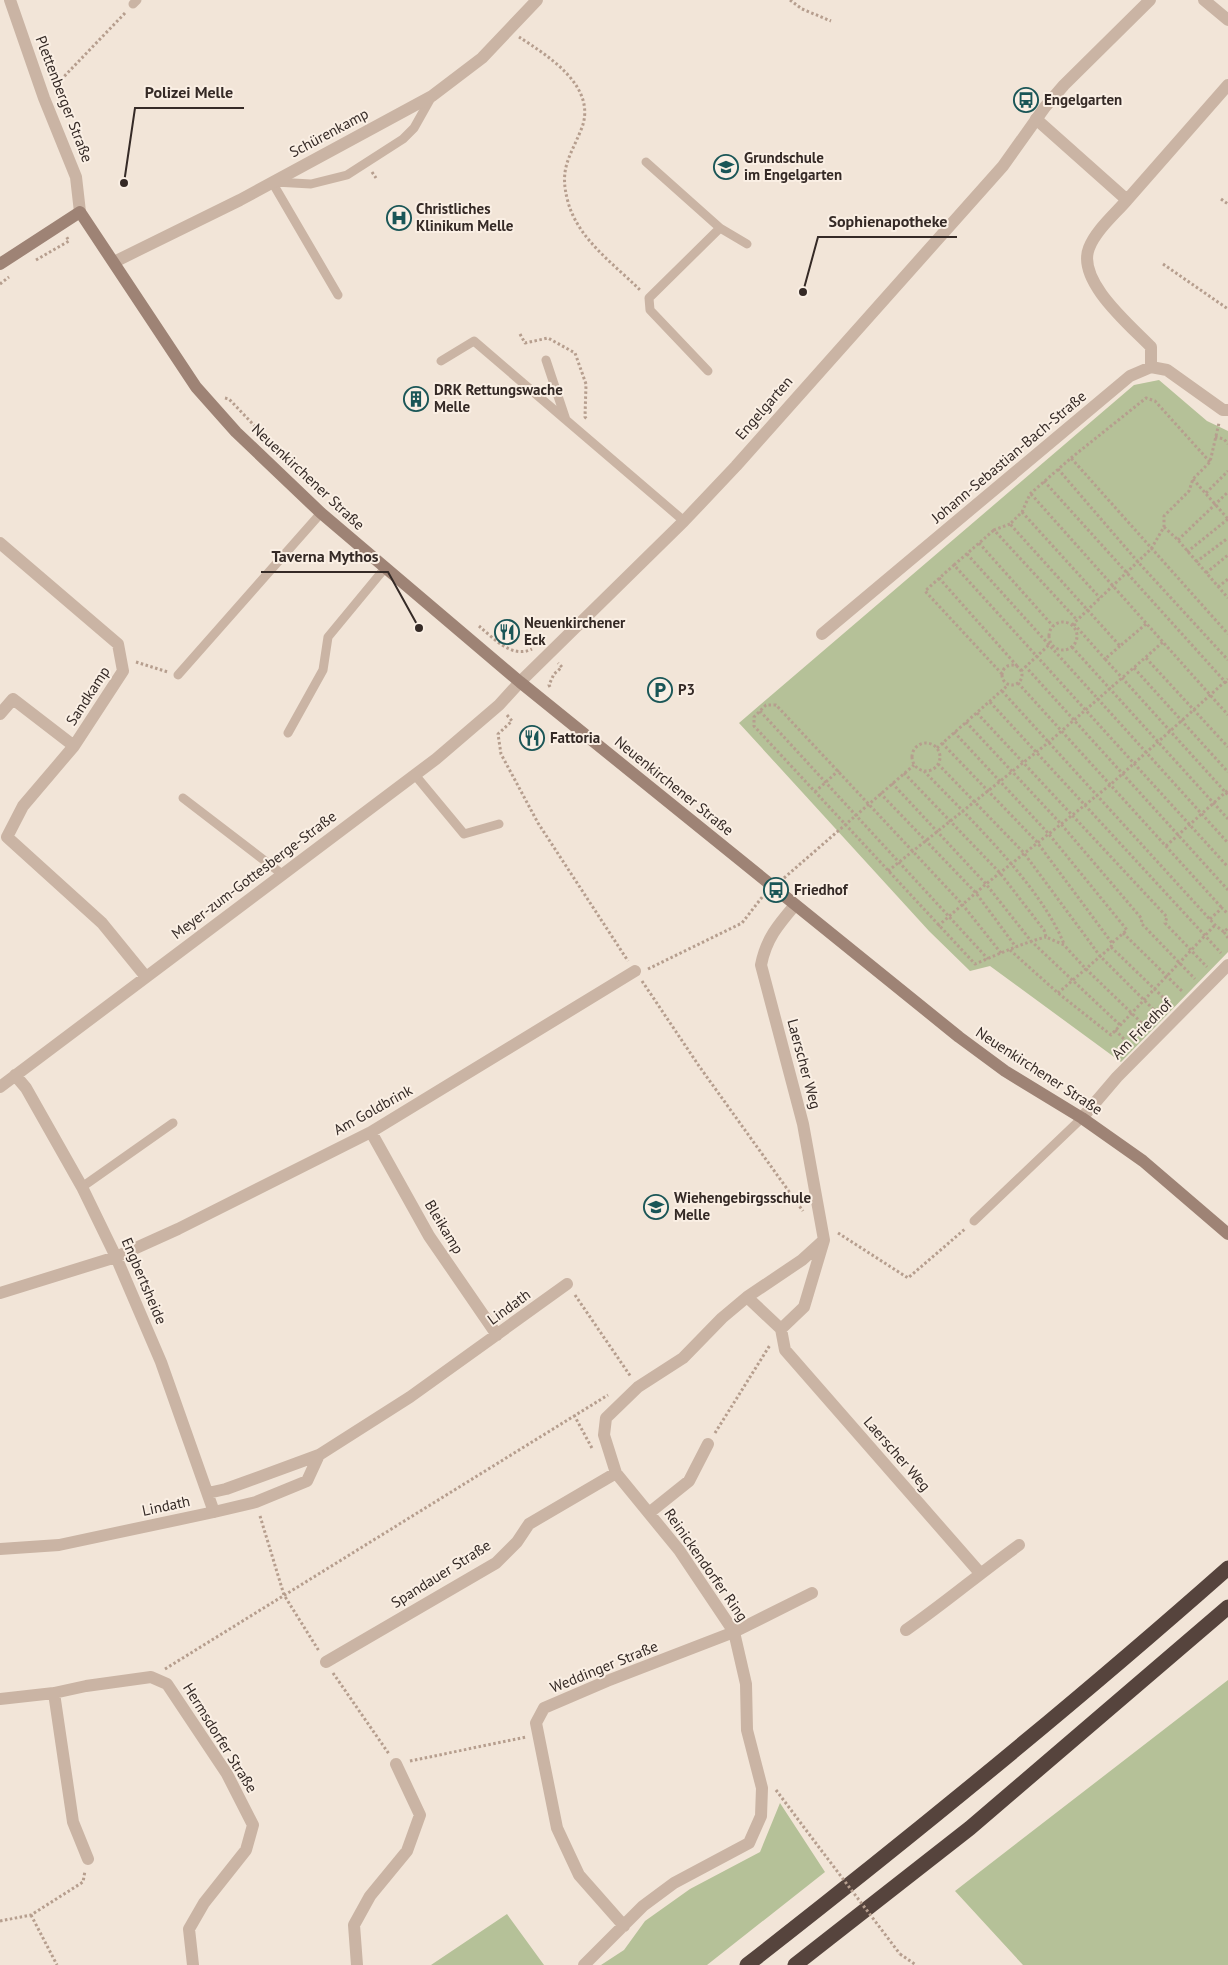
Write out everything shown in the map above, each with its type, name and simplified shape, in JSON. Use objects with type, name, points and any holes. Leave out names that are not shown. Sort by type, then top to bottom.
[{"type":"highway","points":[[747,1965],[958,1799],[1128,1657],[1228,1568]]},
{"type":"highway","points":[[794,1965],[970,1828],[1228,1607]]},
{"type":"main road","name":"Neuenkirchener Straße","points":[[80,212],[200,391],[236,432],[320,513],[520,682],[959,1037],[1005,1071],[1082,1118],[1143,1161],[1228,1234]]},
{"type":"main road","points":[[0,264],[80,212]]},
{"type":"street","name":"Plettenberger Straße","points":[[10,0],[44,98],[76,177],[80,212]]},
{"type":"street","name":"Schürenkamp","points":[[114,262],[272,182],[432,96],[482,58],[510,31],[537,0]]},
{"type":"street","name":"Engelgarten","points":[[520,682],[684,521],[1003,166],[1036,119],[1064,85],[1150,0]]},
{"type":"street","points":[[1204,0],[1228,20]]},
{"type":"street","points":[[1226,410],[1167,370],[1151,367],[1152,348],[1096,287],[1087,267],[1088,249],[1098,233],[1228,85]]},
{"type":"street","points":[[1036,119],[1128,200]]},
{"type":"street","name":"Johann-Sebastian-Bach-Straße","points":[[822,634],[1130,376],[1151,367]]},
{"type":"street","name":"Sandkamp","points":[[0,543],[118,644],[124,671],[74,746],[23,806],[4,838],[102,922],[146,977]]},
{"type":"street","name":"Meyer-zum-Gottesberge-Straße","points":[[0,1087],[415,775],[499,705],[520,682]]},
{"type":"street","points":[[0,714],[13,699],[74,746]]},
{"type":"street","name":"Laerscher Weg","points":[[795,905],[772,932],[764,947],[761,965],[803,1124],[824,1240],[804,1307],[781,1329],[785,1350],[980,1573]]},
{"type":"street","name":"Am Friedhof","points":[[1082,1118],[1117,1077],[1228,965]]},
{"type":"street","name":"Am Goldbrink","points":[[0,1293],[116,1257],[178,1229],[371,1132],[636,973]]},
{"type":"street","name":"Engbertsheide","points":[[15,1076],[26,1088],[82,1187],[116,1257],[161,1362],[214,1512]]},
{"type":"street","name":"Bleikamp","points":[[371,1132],[429,1236],[497,1335]]},
{"type":"street","points":[[781,1329],[747,1297],[802,1260],[824,1240]]},
{"type":"street","name":"Lindath","points":[[208,1493],[226,1489],[319,1455],[410,1397],[568,1284]]},
{"type":"street","name":"Reinickendorfer Ring","points":[[584,1965],[643,1906],[674,1882],[749,1843],[760,1816],[762,1788],[747,1730],[746,1684],[734,1632],[678,1550],[616,1473],[604,1435],[606,1418],[638,1388],[682,1358],[722,1318],[747,1297]]},
{"type":"street","name":"Reinickendorfer Ring","points":[[649,1513],[689,1482],[708,1444]]},
{"type":"street","name":"Lindath","points":[[0,1549],[58,1544],[256,1502],[307,1481],[319,1455]]},
{"type":"street","name":"Spandauer Straße","points":[[326,1662],[496,1562],[517,1542],[529,1524],[616,1473]]},
{"type":"street","points":[[906,1630],[949,1600],[980,1573],[1019,1545]]},
{"type":"street","name":"Weddinger Straße","points":[[624,1926],[579,1875],[557,1828],[536,1723],[544,1708],[607,1681],[734,1632],[812,1593]]},
{"type":"street","points":[[0,1699],[54,1693],[86,1686],[151,1677]]},
{"type":"street","name":"Hermsdorfer Straße","points":[[151,1677],[166,1684],[227,1774],[252,1825],[246,1850],[204,1903],[189,1929],[193,1965]]},
{"type":"street","points":[[54,1693],[73,1822],[88,1859]]},
{"type":"street","points":[[357,1965],[354,1924],[370,1896],[407,1851],[420,1815],[396,1764]]},
{"type":"lane","points":[[272,182],[311,184],[347,175],[403,139],[414,128],[432,96]]},
{"type":"lane","points":[[646,162],[720,228],[747,244]]},
{"type":"lane","points":[[272,182],[338,295]]},
{"type":"lane","points":[[708,371],[650,310],[649,298],[720,228]]},
{"type":"lane","points":[[441,361],[474,341],[684,521]]},
{"type":"lane","points":[[546,360],[566,420]]},
{"type":"lane","points":[[178,675],[320,513]]},
{"type":"lane","points":[[288,733],[323,670],[328,636],[386,568]]},
{"type":"lane","points":[[415,775],[464,834],[499,824]]},
{"type":"lane","points":[[184,798],[282,874]]},
{"type":"lane","points":[[974,1221],[1082,1118]]},
{"type":"lane","points":[[82,1187],[173,1123]]},
{"type":"path","points":[[790,0],[802,8],[831,21]]},
{"type":"path","points":[[44,98],[135,2]]},
{"type":"path","points":[[510,31],[555,63],[578,88],[583,99],[585,115],[564,172],[568,202],[573,216],[590,240],[649,298]]},
{"type":"path","points":[[1221,199],[1228,204]]},
{"type":"path","points":[[1163,264],[1228,309]]},
{"type":"path","points":[[520,334],[525,343],[548,338],[575,353],[586,384],[585,417],[592,424]]},
{"type":"path","points":[[200,391],[229,399],[269,441],[269,446]]},
{"type":"path","points":[[1008,685],[1003,681],[1002,674],[925,590],[994,530],[1010,524],[1022,512],[1030,494],[1044,481],[1146,398],[1155,401],[1210,462]]},
{"type":"path","points":[[1072,624],[1151,549],[1164,527],[1164,516],[1189,491],[1193,478],[1210,462],[1215,437],[1226,410]]},
{"type":"path","points":[[1215,437],[1224,439],[1228,444]]},
{"type":"path","points":[[1071,458],[1228,634]]},
{"type":"path","points":[[1058,469],[1138,562],[1228,660]]},
{"type":"path","points":[[1206,493],[1228,471]]},
{"type":"path","points":[[1186,552],[1228,519],[1193,478]]},
{"type":"path","points":[[938,926],[1048,833],[1110,785],[1193,709],[1227,682],[1044,481]]},
{"type":"path","points":[[1178,540],[1228,492]]},
{"type":"path","points":[[1030,494],[1228,715]]},
{"type":"path","points":[[1022,512],[1100,598]]},
{"type":"path","points":[[1010,524],[1120,646]]},
{"type":"path","points":[[1164,527],[1178,540],[1186,552],[1228,598]]},
{"type":"path","points":[[994,530],[1077,620]]},
{"type":"path","points":[[1196,562],[1228,538]]},
{"type":"path","points":[[979,543],[1053,626]]},
{"type":"path","points":[[967,554],[1228,843]]},
{"type":"path","points":[[1206,573],[1228,555]]},
{"type":"path","points":[[954,565],[1228,867]]},
{"type":"path","points":[[936,748],[1008,685],[1018,683],[1021,680],[1020,669],[939,578]]},
{"type":"path","points":[[1218,587],[1228,579]]},
{"type":"path","points":[[1072,646],[1059,650],[1050,644],[1048,636],[1053,626],[1064,622],[1072,624],[1227,792],[1166,846]]},
{"type":"path","points":[[476,623],[503,646],[516,652],[528,651],[541,644],[562,667],[554,674],[549,685],[553,690]]},
{"type":"path","points":[[1072,624],[1077,634],[1072,646]]},
{"type":"path","points":[[1105,659],[1146,624]]},
{"type":"path","points":[[888,871],[1049,742],[1163,642]]},
{"type":"path","points":[[1002,674],[1007,666],[1020,669],[1025,666],[1050,644]]},
{"type":"path","points":[[1072,646],[1228,819]]},
{"type":"path","points":[[121,658],[178,675]]},
{"type":"path","points":[[1146,658],[1228,747]]},
{"type":"path","points":[[1025,666],[1228,890]]},
{"type":"path","points":[[1134,668],[1228,772]]},
{"type":"path","points":[[1018,683],[1228,914]]},
{"type":"path","points":[[1002,690],[1228,938]]},
{"type":"path","points":[[990,702],[1086,804],[1204,936],[1221,953],[1228,950]]},
{"type":"path","points":[[499,705],[512,721],[498,734],[501,754],[517,786],[582,892],[636,973],[699,1066],[807,1216]]},
{"type":"path","points":[[1002,953],[962,904],[839,770],[776,705],[766,705],[754,716],[754,726],[938,926],[976,964],[1031,941],[1046,937],[1064,945]]},
{"type":"path","points":[[760,711],[950,915],[988,959]]},
{"type":"path","points":[[977,713],[1167,917],[1165,923],[1208,967]]},
{"type":"path","points":[[966,722],[1061,824],[1142,919],[1141,923],[1196,980]]},
{"type":"path","points":[[954,732],[1048,833],[1127,930],[1058,993]]},
{"type":"path","points":[[914,765],[912,752],[918,745],[927,743],[936,748],[940,754],[938,764],[931,770],[924,770]]},
{"type":"path","points":[[942,743],[1038,842],[1112,945],[1171,1004]]},
{"type":"path","points":[[938,764],[1024,853],[1100,956],[1160,1016]]},
{"type":"path","points":[[914,765],[924,770],[1011,865],[1056,924],[1064,945],[1148,1029]]},
{"type":"path","points":[[790,885],[783,879],[914,765]]},
{"type":"path","points":[[815,792],[839,770]]},
{"type":"path","points":[[904,773],[1000,873],[1044,930],[1046,937]]},
{"type":"path","points":[[892,783],[986,884],[1031,941],[1120,1026]]},
{"type":"path","points":[[880,793],[976,893],[1016,947]]},
{"type":"path","points":[[636,973],[742,923],[770,885]]},
{"type":"path","points":[[1210,919],[1222,908]]},
{"type":"path","points":[[1010,950],[1058,993],[1111,1035],[1215,925]]},
{"type":"path","points":[[1224,932],[1228,928]]},
{"type":"path","points":[[1122,933],[1183,992]]},
{"type":"path","points":[[1115,1030],[1125,1040]]},
{"type":"path","points":[[824,1240],[837,1233],[908,1278],[974,1221]]},
{"type":"path","points":[[568,1284],[638,1388]]},
{"type":"path","points":[[708,1444],[781,1329]]},
{"type":"path","points":[[151,1677],[616,1390]]},
{"type":"path","points":[[574,1415],[595,1454]]},
{"type":"path","points":[[256,1502],[284,1595],[326,1662],[396,1764],[539,1734]]},
{"type":"path","points":[[772,1785],[900,1954],[916,1965]]},
{"type":"path","points":[[0,1921],[31,1915],[83,1882],[88,1859]]},
{"type":"path","points":[[31,1915],[57,1965]]},
{"type":"green space","points":[[1159,380],[1207,421],[1228,431],[1228,952],[1121,1062],[990,966],[970,971],[929,931],[739,723],[1134,385]]},
{"type":"green space","points":[[1228,1680],[1228,1965],[1023,1965],[955,1891]]},
{"type":"green space","points":[[780,1803],[825,1872],[707,1965],[601,1965],[624,1950],[645,1921],[690,1889],[760,1852]]},
{"type":"green space","points":[[507,1914],[544,1965],[431,1965]]},
{"type":"place","name":"Engelgarten","points":[[1026,100]]},
{"type":"place","name":"Grundschule im Engelgarten","points":[[726,167]]},
{"type":"place","name":"Polizei Melle","points":[[124,183]]},
{"type":"place","name":"Christliches Klinikum Melle","points":[[399,218]]},
{"type":"place","name":"Sophienapotheke","points":[[803,292]]},
{"type":"place","name":"DRK Rettungswache Melle","points":[[416,399]]},
{"type":"place","name":"Taverna Mythos","points":[[419,628]]},
{"type":"place","name":"Neuenkirchener Eck","points":[[507,632]]},
{"type":"place","name":"P3","points":[[660,690]]},
{"type":"place","name":"Fattoria","points":[[532,738]]},
{"type":"place","name":"Friedhof","points":[[776,890]]},
{"type":"place","name":"Wiehengebirgsschule Melle","points":[[656,1207]]}]
